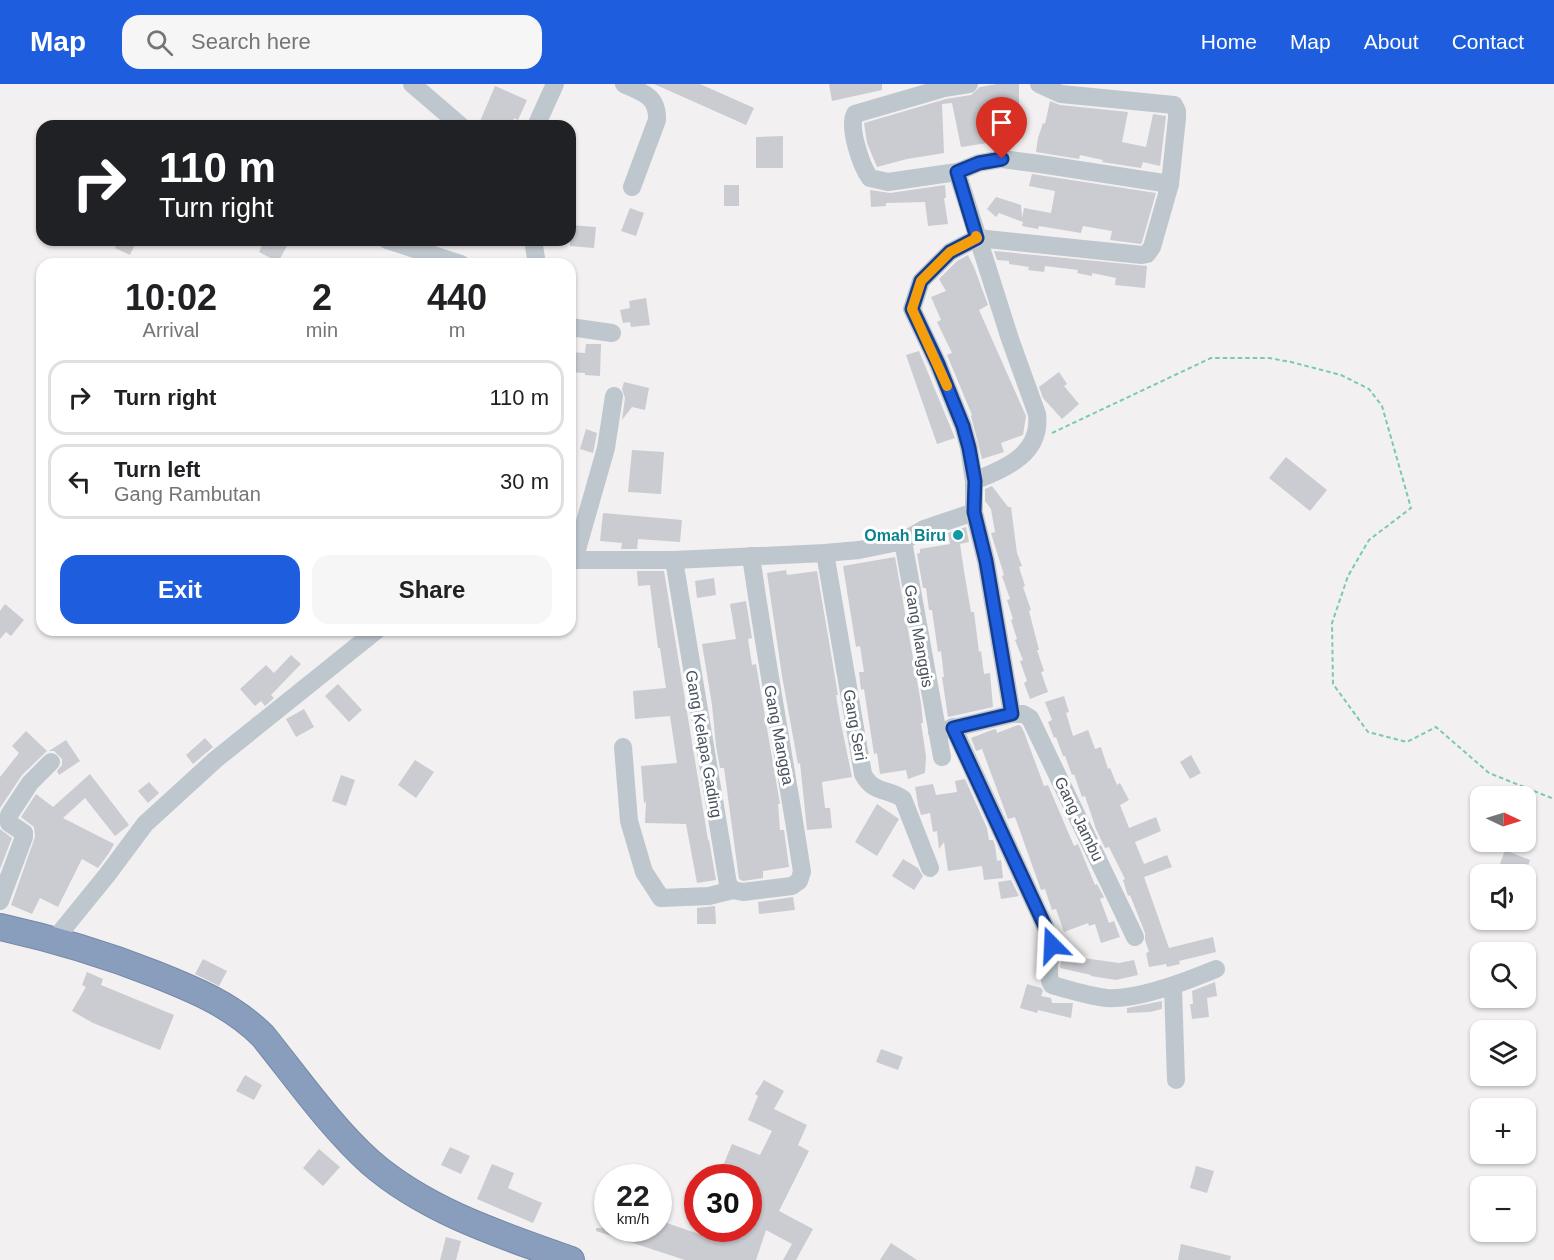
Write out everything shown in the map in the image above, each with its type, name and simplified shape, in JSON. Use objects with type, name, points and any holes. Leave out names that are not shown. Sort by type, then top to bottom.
[{"type":"highway","points":[[0,927],[55,939],[118,959],[187,986],[230,1008],[263,1036],[343,1135],[369,1161],[395,1182],[418,1197],[536,1254],[571,1260]]},
{"type":"street","points":[[412,84],[454,120]]},
{"type":"street","points":[[539,120],[555,84]]},
{"type":"street","points":[[624,84],[650,97],[658,109],[657,120],[632,188]]},
{"type":"street","points":[[969,84],[944,88],[855,114],[852,125],[864,170],[870,178],[888,182],[957,172],[979,163],[1002,159],[1170,184]]},
{"type":"street","points":[[945,730],[1012,714],[986,561],[974,512],[975,481],[963,426],[912,309],[921,281],[950,252],[977,238],[1144,255],[1150,252],[1152,247],[1170,184],[1177,118],[1174,105],[1060,94],[1039,84]]},
{"type":"street","points":[[957,172],[1010,339],[1038,414],[1039,426],[1036,440],[1015,462],[975,481]]},
{"type":"street","points":[[406,246],[442,258]]},
{"type":"street","points":[[576,328],[612,333]]},
{"type":"street","points":[[576,547],[606,448],[614,396]]},
{"type":"street","points":[[576,560],[674,560],[859,550],[903,541],[944,521],[974,512]]},
{"type":"street","name":"Gang Manggis","points":[[903,541],[945,730]]},
{"type":"street","name":"Gang Seri","points":[[825,553],[863,774],[873,788],[898,795],[903,799],[930,868]]},
{"type":"street","name":"Gang Mangga","points":[[734,890],[743,892],[792,886],[799,881],[802,872],[793,809],[766,663],[751,556]]},
{"type":"street","name":"Gang Kelapa Gading","points":[[674,560],[728,884],[734,890]]},
{"type":"street","points":[[55,939],[145,824],[214,760],[369,636]]},
{"type":"street","name":"Gang Jambu","points":[[1012,714],[1023,714],[1030,718],[1135,937]]},
{"type":"street","points":[[942,757],[945,730]]},
{"type":"street","points":[[945,730],[1050,937],[1052,951],[1048,975],[1052,985],[1109,998],[1173,987],[1216,969]]},
{"type":"street","points":[[623,747],[629,821],[644,872],[661,898],[709,896],[734,890]]},
{"type":"street","points":[[0,902],[24,837],[24,833],[9,823],[9,814],[30,783],[51,762]]},
{"type":"street","points":[[1173,987],[1176,1080]]},
{"type":"path","points":[[1036,440],[1211,358],[1269,358],[1291,362],[1341,375],[1369,389],[1382,406],[1411,508],[1369,540],[1348,576],[1332,623],[1333,684],[1368,732],[1407,742],[1436,727],[1489,773],[1554,799]]},
{"type":"building","points":[[654,84],[700,84],[754,108],[746,125]]},
{"type":"building","points":[[829,84],[882,84],[882,90],[832,101]]},
{"type":"building","points":[[1019,84],[1019,107],[1011,107],[1014,139],[961,147],[952,103],[942,104],[944,153],[877,167],[867,143],[864,123],[946,99],[971,95],[980,87]]},
{"type":"building","points":[[495,86],[527,100],[518,120],[514,118],[513,120],[481,120]]},
{"type":"building","points":[[1050,101],[1060,105],[1128,112],[1122,142],[1146,147],[1153,114],[1166,116],[1160,166],[1143,162],[1141,168],[1102,162],[1103,160],[1080,155],[1079,159],[1036,152]]},
{"type":"building","points":[[783,136],[783,168],[756,168],[756,137]]},
{"type":"building","points":[[1032,174],[1156,193],[1141,244],[1110,240],[1112,231],[1083,226],[1081,233],[1039,226],[1038,229],[1022,226],[1023,222],[999,213],[996,217],[987,209],[996,197],[1021,205],[1022,218],[1024,208],[1051,213],[1055,191],[1029,186]]},
{"type":"building","points":[[724,185],[739,185],[739,206],[724,206]]},
{"type":"building","points":[[945,185],[946,198],[944,198],[948,224],[928,226],[925,202],[886,203],[886,206],[871,207],[870,190],[890,193]]},
{"type":"building","points":[[630,208],[644,213],[636,236],[621,231]]},
{"type":"building","points":[[576,225],[596,227],[594,248],[570,246],[576,246]]},
{"type":"building","points":[[116,246],[134,246],[130,255],[115,248]]},
{"type":"building","points":[[262,246],[287,246],[280,258],[270,258],[259,252]]},
{"type":"building","points":[[994,251],[1147,266],[1145,288],[1115,285],[1116,278],[1092,273],[1092,276],[1077,273],[1078,270],[1045,266],[1044,272],[1028,270],[1029,267],[997,260]]},
{"type":"building","points":[[968,255],[988,305],[979,310],[1026,416],[1023,435],[1001,443],[1004,452],[982,459],[972,415],[947,355],[952,353],[937,322],[941,320],[931,297],[946,291],[939,279],[957,261]]},
{"type":"building","points":[[646,298],[650,325],[631,327],[630,322],[623,323],[620,310],[630,308],[629,301]]},
{"type":"building","points":[[586,344],[601,344],[600,376],[576,372],[576,352],[585,353]]},
{"type":"building","points":[[919,351],[955,438],[937,444],[906,355]]},
{"type":"building","points":[[1059,372],[1067,384],[1064,386],[1079,404],[1062,419],[1043,398],[1039,387]]},
{"type":"building","points":[[624,382],[649,388],[645,410],[632,407],[622,420],[625,398],[622,389]]},
{"type":"building","points":[[586,429],[597,433],[593,453],[580,449]]},
{"type":"building","points":[[632,450],[664,452],[661,494],[628,492]]},
{"type":"building","points":[[1286,457],[1327,490],[1310,511],[1269,478]]},
{"type":"building","points":[[992,486],[1008,507],[1011,507],[1017,553],[1022,566],[1019,567],[1025,586],[1023,587],[1031,610],[1029,611],[1039,650],[1037,650],[1044,671],[1041,672],[1048,692],[1030,699],[1024,683],[1027,681],[1020,661],[1023,660],[1015,640],[1017,639],[1011,620],[1013,619],[1007,600],[1010,599],[991,533],[995,532],[991,509],[985,501],[985,489]]},
{"type":"building","points":[[603,513],[682,520],[680,542],[638,539],[637,549],[621,549],[622,543],[600,541]]},
{"type":"building","points":[[966,527],[969,542],[960,544],[964,571],[971,612],[974,612],[984,674],[990,673],[993,707],[948,717],[941,651],[938,652],[932,610],[929,610],[926,588],[923,588],[917,554],[920,553],[920,549],[950,544],[948,533]]},
{"type":"building","points":[[895,557],[921,703],[923,723],[921,723],[926,756],[925,773],[908,779],[906,770],[880,774],[877,753],[874,754],[864,689],[861,690],[859,672],[864,672],[860,646],[856,647],[843,566]]},
{"type":"building","points":[[786,570],[787,575],[817,571],[840,719],[852,777],[822,782],[825,808],[830,808],[832,828],[807,830],[800,763],[798,764],[782,676],[767,573]]},
{"type":"building","points":[[637,571],[664,571],[716,880],[697,883],[686,824],[645,823],[646,802],[644,803],[641,766],[677,763],[670,716],[635,719],[633,691],[666,688],[650,585],[638,586]]},
{"type":"building","points":[[714,578],[716,595],[697,598],[695,581]]},
{"type":"building","points":[[746,601],[752,638],[748,639],[752,665],[756,664],[780,804],[778,804],[780,830],[784,830],[789,867],[763,871],[763,878],[743,881],[739,879],[724,768],[720,768],[716,746],[702,644],[736,639],[730,604]]},
{"type":"building","points":[[5,604],[24,620],[11,636],[6,632],[0,639],[0,611]]},
{"type":"building","points":[[291,655],[301,664],[271,695],[274,698],[265,706],[261,701],[255,706],[240,689],[266,665],[274,673]]},
{"type":"building","points":[[338,684],[362,710],[349,722],[325,696]]},
{"type":"building","points":[[1064,696],[1073,736],[1088,730],[1095,749],[1101,747],[1108,769],[1110,768],[1117,785],[1120,783],[1129,800],[1120,805],[1129,828],[1156,817],[1161,831],[1135,842],[1144,864],[1167,855],[1172,867],[1144,877],[1169,948],[1213,937],[1216,952],[1179,961],[1180,964],[1167,967],[1166,964],[1149,967],[1145,933],[1130,895],[1128,896],[1123,880],[1125,879],[1109,847],[1105,848],[1085,796],[1082,797],[1074,774],[1072,775],[1048,722],[1052,720],[1045,702]]},
{"type":"building","points":[[304,709],[314,727],[296,737],[286,719]]},
{"type":"building","points":[[1018,725],[1024,732],[1044,786],[1048,785],[1074,846],[1078,844],[1095,885],[1097,884],[1104,897],[1100,899],[1109,923],[1114,921],[1120,937],[1101,943],[1095,924],[1089,926],[1088,923],[1064,932],[1056,909],[1052,910],[1045,889],[1041,890],[1015,817],[1008,819],[982,749],[976,751],[971,738],[996,729],[997,733]]},
{"type":"building","points":[[26,731],[47,751],[22,775],[0,808],[0,777],[19,753],[12,746]]},
{"type":"building","points":[[205,738],[213,747],[193,764],[186,755]]},
{"type":"building","points":[[66,740],[80,761],[59,775],[57,771],[62,765],[62,759],[54,751],[49,751]]},
{"type":"building","points":[[1191,755],[1201,773],[1190,779],[1180,762]]},
{"type":"building","points":[[415,760],[434,772],[416,798],[398,785]]},
{"type":"building","points":[[90,774],[129,825],[115,836],[85,798],[63,818],[114,844],[109,853],[98,868],[82,859],[58,907],[40,898],[32,914],[11,905],[35,837],[34,827],[21,817],[36,794],[53,807]]},
{"type":"building","points":[[341,775],[355,780],[346,806],[332,801]]},
{"type":"building","points":[[965,779],[987,828],[989,840],[993,840],[995,845],[997,861],[1001,860],[1003,878],[984,880],[982,866],[948,871],[944,842],[939,849],[937,831],[933,832],[930,813],[921,815],[915,787],[933,784],[936,795],[957,792],[955,781]]},
{"type":"building","points":[[149,782],[159,793],[148,803],[138,791]]},
{"type":"building","points":[[877,804],[899,819],[877,856],[855,842]]},
{"type":"building","points":[[0,829],[12,838],[0,869]]},
{"type":"building","points":[[1504,852],[1530,860],[1529,864],[1500,864]]},
{"type":"building","points":[[903,859],[918,868],[923,876],[914,890],[892,876]]},
{"type":"building","points":[[1011,880],[1019,896],[1001,899],[998,882]]},
{"type":"building","points":[[793,897],[795,910],[759,914],[758,902]]},
{"type":"building","points":[[715,906],[716,924],[697,924],[697,908]]},
{"type":"building","points":[[1062,955],[1119,963],[1134,960],[1138,975],[1116,980],[1060,968]]},
{"type":"building","points":[[203,959],[227,971],[219,986],[195,974]]},
{"type":"building","points":[[87,972],[103,979],[101,985],[174,1015],[160,1050],[93,1023],[72,1011],[86,987],[82,985]]},
{"type":"building","points":[[1215,982],[1217,996],[1207,998],[1209,1017],[1192,1019],[1190,1004],[1193,1004],[1192,991]]},
{"type":"building","points":[[1027,984],[1041,988],[1043,991],[1041,996],[1051,998],[1052,1003],[1073,1003],[1071,1018],[1020,1008]]},
{"type":"building","points":[[1162,1001],[1162,1009],[1127,1013],[1127,1008]]},
{"type":"building","points":[[881,1049],[903,1057],[898,1070],[876,1062]]},
{"type":"building","points":[[245,1075],[262,1085],[254,1100],[236,1091]]},
{"type":"building","points":[[764,1080],[784,1091],[774,1109],[807,1125],[798,1145],[809,1151],[779,1211],[813,1229],[796,1260],[783,1260],[792,1244],[766,1230],[762,1242],[762,1164],[724,1164],[732,1144],[760,1155],[772,1131],[748,1120],[758,1096],[755,1094]]},
{"type":"building","points":[[450,1147],[470,1156],[461,1174],[441,1165]]},
{"type":"building","points":[[319,1149],[340,1167],[323,1186],[303,1168]]},
{"type":"building","points":[[492,1164],[514,1173],[508,1188],[542,1203],[533,1223],[477,1199]]},
{"type":"building","points":[[1196,1166],[1214,1171],[1207,1193],[1190,1188]]},
{"type":"building","points":[[672,1225],[684,1229],[684,1242],[762,1242],[756,1260],[685,1260],[630,1242],[672,1242]]},
{"type":"building","points":[[446,1237],[461,1241],[456,1260],[440,1260]]},
{"type":"building","points":[[891,1243],[917,1260],[880,1260]]},
{"type":"building","points":[[1181,1244],[1231,1256],[1230,1260],[1178,1260]]},
{"type":"slow traffic","points":[[947,386],[924,331],[912,309],[921,281],[950,252],[977,238],[976,236]]},
{"type":"place","name":"Omah Biru","points":[[958,535]]},
{"type":"route","points":[[1002,159],[979,163],[957,172],[977,238],[950,252],[921,281],[912,309],[938,364],[963,426],[969,448],[975,481],[974,512],[986,561],[1012,714],[953,728],[1052,945]]}]
